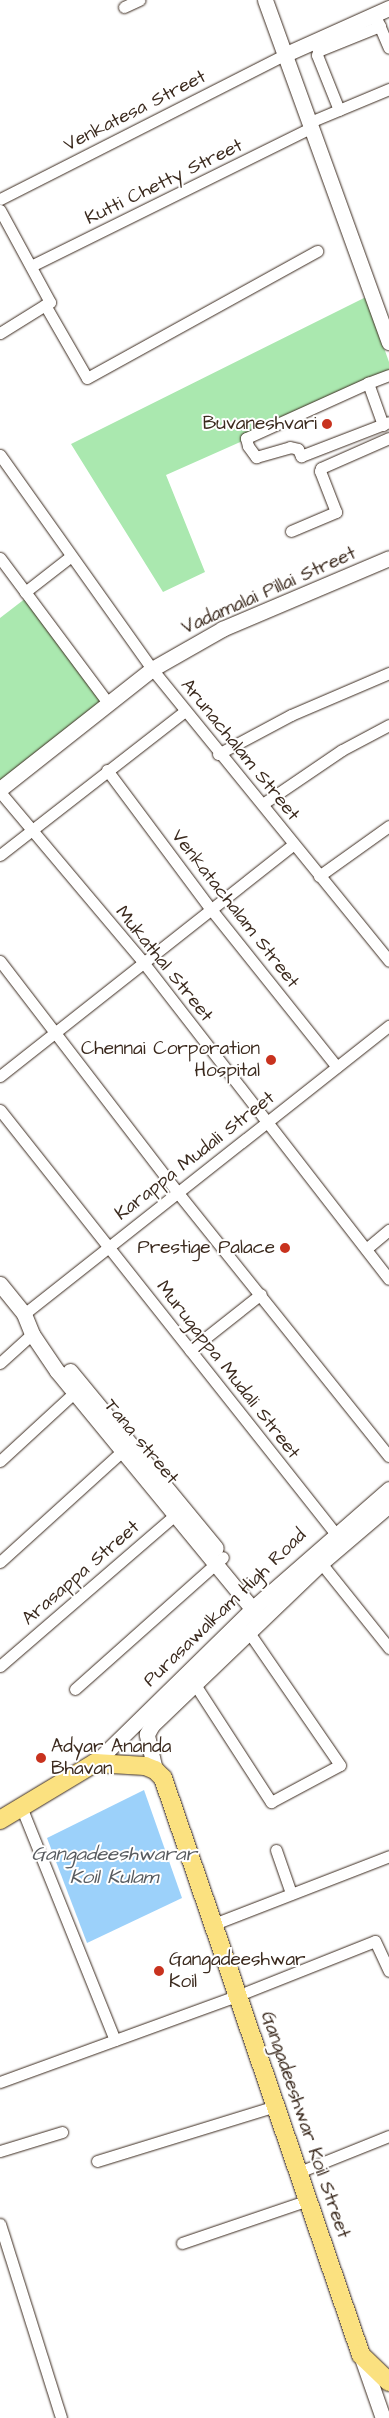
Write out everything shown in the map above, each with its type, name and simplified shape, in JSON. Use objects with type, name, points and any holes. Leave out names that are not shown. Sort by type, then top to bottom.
[{"type":"main road","points":[[266,0],[389,342]]},
{"type":"main road","points":[[286,54],[377,20],[389,8]]},
{"type":"main road","name":"Vadamalai Pillai Street","points":[[0,791],[152,669],[222,629],[389,558]]},
{"type":"main road","name":"Tana street","points":[[0,1284],[24,1314],[32,1334],[74,1393],[126,1449]]},
{"type":"main road","points":[[52,1360],[69,1371],[126,1449],[220,1559],[257,1610]]},
{"type":"main road","name":"Purasawalkam High Road","points":[[0,1820],[22,1809],[95,1763],[257,1610],[335,1533],[389,1488]]},
{"type":"main road","name":"Purasawalkam High Road","points":[[168,1790],[155,1770],[147,1734],[152,1725],[248,1632],[257,1610],[321,1564],[389,1505]]},
{"type":"main road","points":[[95,1763],[155,1770]]},
{"type":"main road","name":"Gangadeeshwar Koil Street","points":[[168,1790],[383,2418]]},
{"type":"main road","points":[[361,2355],[389,2382]]},
{"type":"street","points":[[124,7],[139,0]]},
{"type":"street","points":[[339,110],[317,53],[320,49],[377,20],[389,48]]},
{"type":"street","name":"Venkatesa Street","points":[[0,199],[286,54]]},
{"type":"street","name":"Kutti Chetty Street","points":[[31,266],[339,110],[389,89]]},
{"type":"street","points":[[0,210],[50,302],[0,334]]},
{"type":"street","points":[[45,305],[87,378],[317,251]]},
{"type":"street","points":[[368,383],[386,423],[301,456],[298,449],[290,447],[256,457],[248,446],[246,438],[368,383],[389,375]]},
{"type":"street","points":[[290,531],[336,512],[320,471],[322,468],[389,438]]},
{"type":"street","name":"Arunachalam Street","points":[[0,455],[152,669],[185,712],[218,754],[264,803],[318,876],[389,961]]},
{"type":"street","points":[[26,592],[71,556]]},
{"type":"street","points":[[0,558],[108,704]]},
{"type":"street","points":[[218,754],[291,715],[389,673]]},
{"type":"street","points":[[0,855],[107,770],[185,712]]},
{"type":"street","points":[[264,803],[342,750],[389,725]]},
{"type":"street","name":"Venkatachalam Street","points":[[107,770],[210,908],[337,1067]]},
{"type":"street","name":"Mukathal Street","points":[[0,791],[143,962],[389,1279]]},
{"type":"street","points":[[318,876],[389,826]]},
{"type":"street","points":[[0,1076],[210,908],[294,845]]},
{"type":"street","points":[[0,961],[178,1192],[389,1456]]},
{"type":"street","name":"Karappa Mudali Street","points":[[24,1314],[389,1026]]},
{"type":"street","name":"Murugappa Mudali Street","points":[[0,1110],[335,1533]]},
{"type":"street","points":[[366,1249],[389,1230]]},
{"type":"street","points":[[190,1350],[261,1294]]},
{"type":"street","points":[[0,1363],[32,1334]]},
{"type":"street","points":[[0,1461],[74,1393]]},
{"type":"street","points":[[0,1562],[126,1449]]},
{"type":"street","name":"Arasappa Street","points":[[0,1666],[180,1511]]},
{"type":"street","points":[[74,1689],[220,1559]]},
{"type":"street","points":[[321,1564],[389,1648]]},
{"type":"street","points":[[194,1683],[272,1802],[340,1765],[248,1632]]},
{"type":"street","points":[[22,1809],[115,2040]]},
{"type":"street","points":[[276,1850],[292,1893]]},
{"type":"street","points":[[214,1924],[389,1856]]},
{"type":"street","points":[[0,2082],[239,1995],[376,1941],[389,1970]]},
{"type":"street","points":[[97,2161],[276,2106]]},
{"type":"street","points":[[0,2151],[62,2132]]},
{"type":"street","points":[[299,2172],[389,2136]]},
{"type":"street","points":[[182,2242],[308,2200]]},
{"type":"street","points":[[0,2224],[61,2418]]},
{"type":"green space","points":[[366,297],[389,362],[389,376],[166,475],[205,572],[163,592],[71,444]]},
{"type":"green space","points":[[26,598],[105,704],[0,783],[0,618]]},
{"type":"water","name":"Gangadeeshwarar Koil Kulam","points":[[144,1790],[182,1898],[87,1943],[47,1838]]},
{"type":"place","name":"Buvaneshvari","points":[[327,424]]},
{"type":"place","name":"Chennai Corporation Hospital","points":[[271,1060]]},
{"type":"place","name":"Prestige Palace","points":[[285,1248]]},
{"type":"place","name":"Adyar Ananda Bhavan","points":[[41,1758]]},
{"type":"place","name":"Gangadeeshwar Koil","points":[[159,1971]]}]
